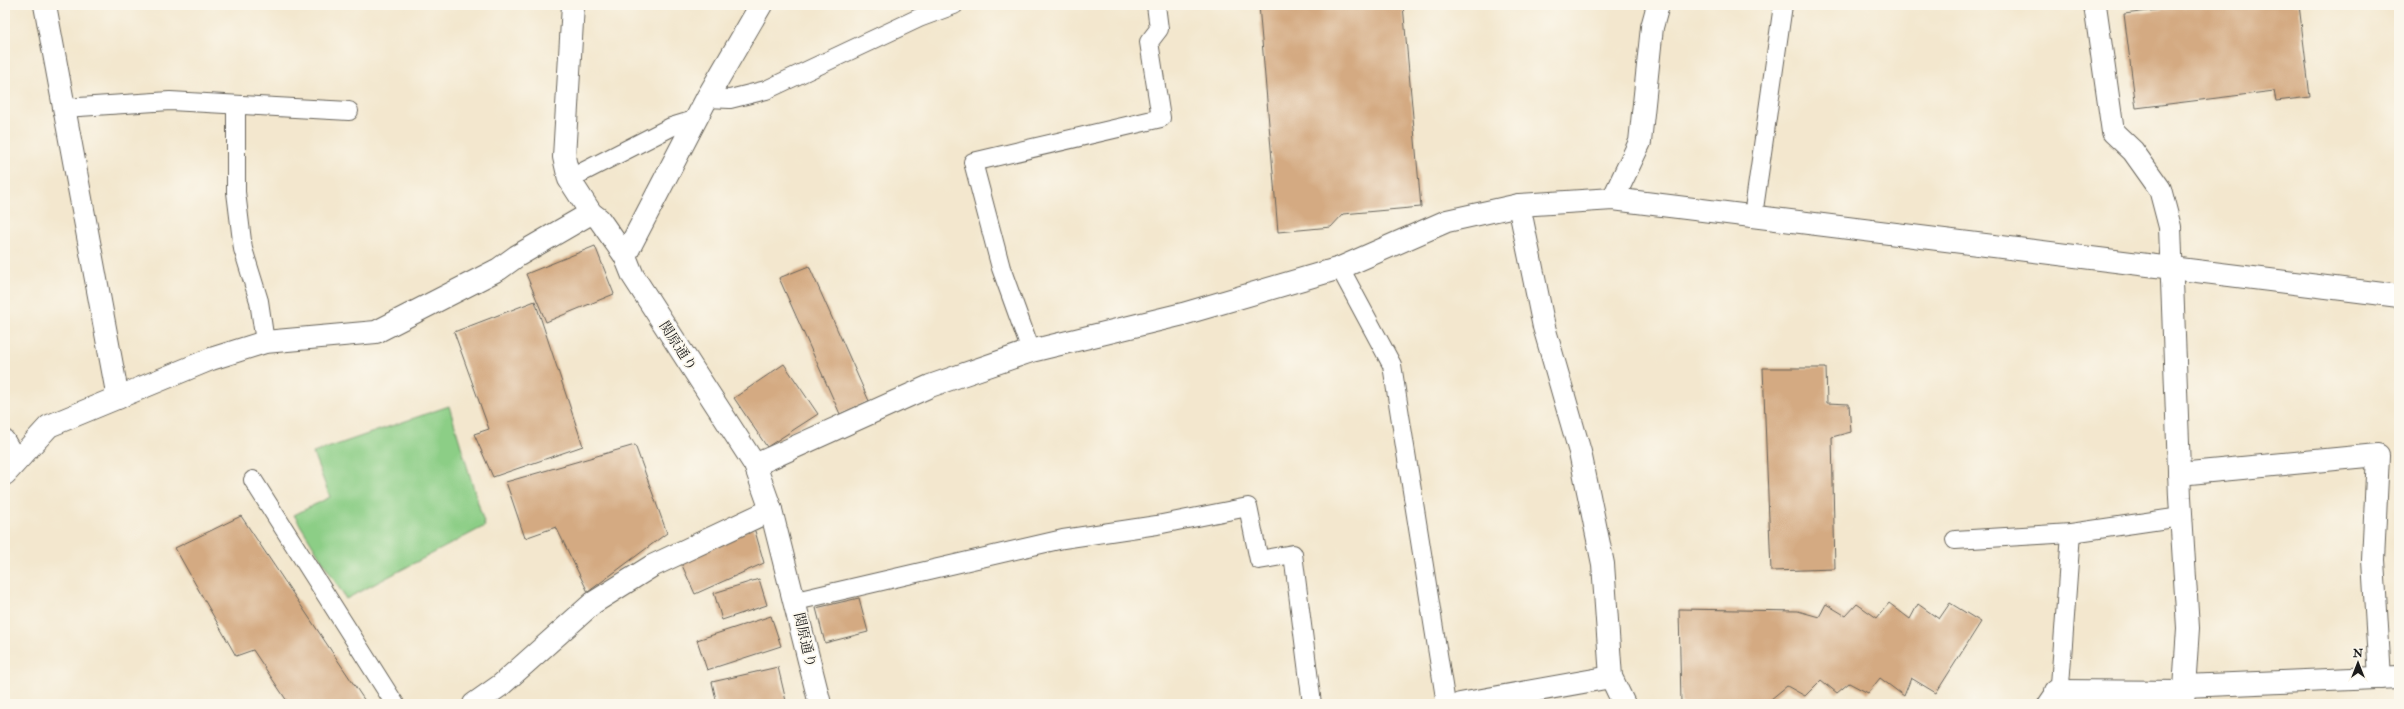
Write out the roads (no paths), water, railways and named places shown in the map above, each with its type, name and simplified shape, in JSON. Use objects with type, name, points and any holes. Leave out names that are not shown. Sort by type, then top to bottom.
[{"type":"street","points":[[45,5],[118,398]]},
{"type":"street","points":[[569,179],[564,157],[573,5]]},
{"type":"street","points":[[625,256],[707,98],[761,5]]},
{"type":"street","points":[[1613,198],[1640,142],[1652,27],[1658,5]]},
{"type":"street","points":[[2095,5],[2113,132],[2133,151],[2160,189],[2170,227],[2181,517],[2188,628],[2183,694]]},
{"type":"street","name":"関原通り","points":[[569,179],[591,213],[600,219],[625,256],[633,276],[755,465],[771,510],[796,602],[820,704]]},
{"type":"street","points":[[755,465],[930,386],[1031,351],[1183,314],[1340,268],[1447,221],[1518,205],[1613,198],[2172,270],[2399,296]]},
{"type":"street","points":[[1518,205],[1544,327],[1580,452],[1603,564],[1612,677],[1624,704]]},
{"type":"street","points":[[11,468],[49,426],[211,359],[265,342],[376,332],[499,270],[517,256],[591,213]]},
{"type":"street","points":[[2052,697],[2183,694],[2390,677],[2373,560],[2378,454],[2180,474]]},
{"type":"street","points":[[474,704],[501,685],[592,603],[652,566],[771,510]]},
{"type":"street","points":[[1460,704],[1612,677]]},
{"type":"lane","points":[[707,98],[730,99],[766,90],[919,18],[954,5]]},
{"type":"lane","points":[[1031,351],[1001,268],[973,162],[1161,118],[1149,42],[1159,29],[1156,5]]},
{"type":"lane","points":[[1753,216],[1783,5]]},
{"type":"lane","points":[[64,108],[170,102],[349,111]]},
{"type":"lane","points":[[236,105],[238,206],[243,249],[259,301],[265,342]]},
{"type":"lane","points":[[569,179],[671,127],[697,119]]},
{"type":"lane","points":[[1340,268],[1392,365],[1446,704]]},
{"type":"lane","points":[[5,439],[11,468]]},
{"type":"lane","points":[[253,480],[395,704]]},
{"type":"lane","points":[[796,602],[1063,538],[1157,525],[1248,507],[1259,560],[1293,554],[1312,704]]},
{"type":"lane","points":[[1955,540],[2071,533],[2181,517]]},
{"type":"lane","points":[[2052,697],[2060,686],[2071,533]]}]
